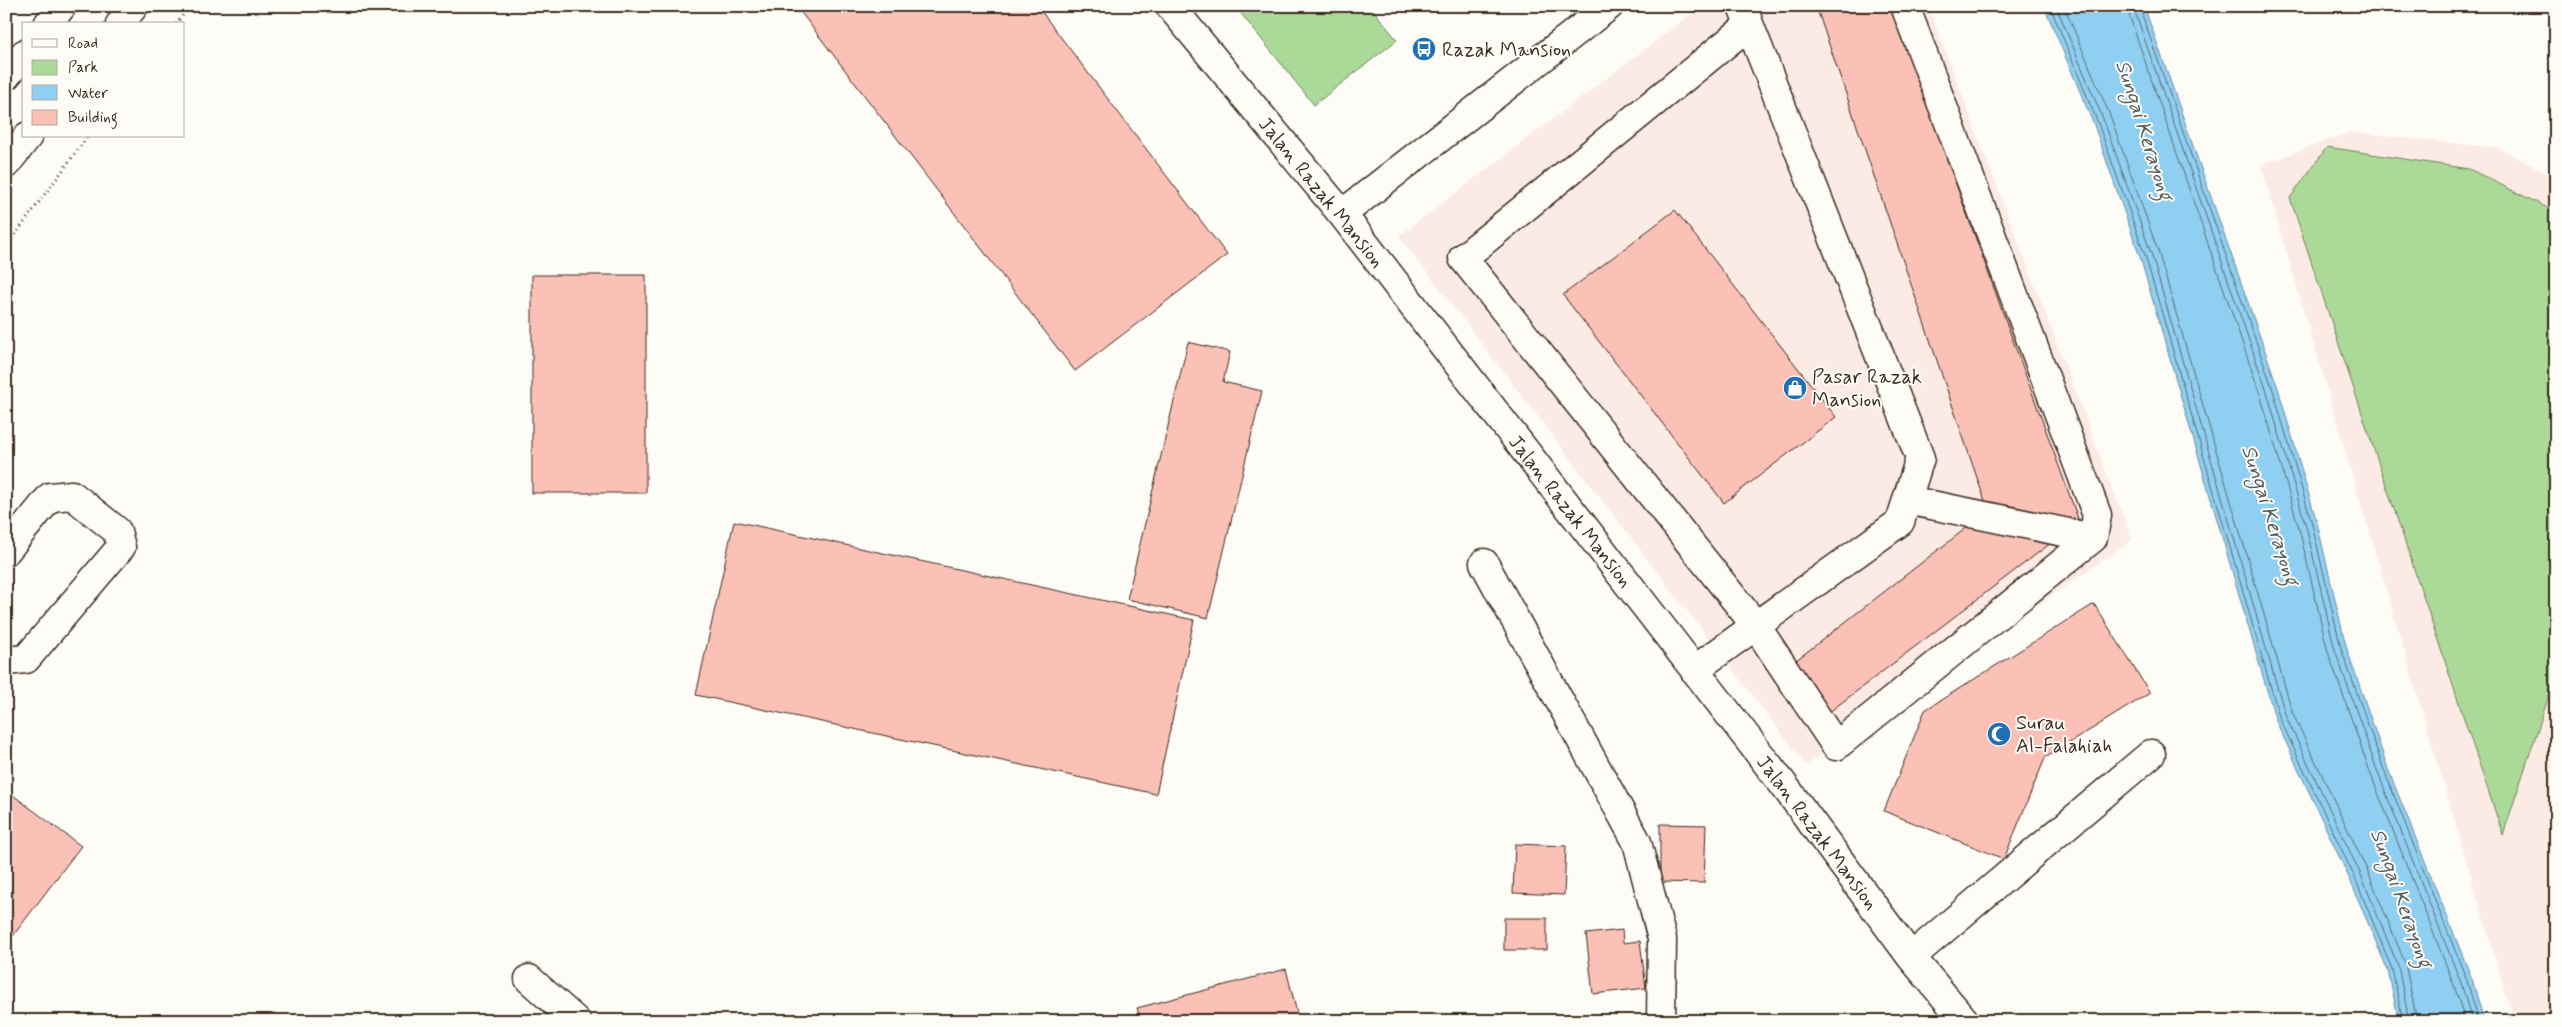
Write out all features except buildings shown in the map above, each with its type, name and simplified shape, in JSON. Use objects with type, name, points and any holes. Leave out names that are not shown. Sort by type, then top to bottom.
[{"type":"main road","points":[[50,22],[62,6]]},
{"type":"main road","points":[[122,22],[134,6]]},
{"type":"main road","name":"Jalan Razak Mansion","points":[[1170,6],[1342,214],[1694,670],[1911,957],[1965,1021]]},
{"type":"main road","points":[[1342,214],[1609,6]]},
{"type":"main road","points":[[1694,670],[1756,626],[1900,522],[1920,458],[1746,16],[1463,258],[1756,626],[1836,746],[2093,538],[2097,515],[1905,6]]},
{"type":"main road","points":[[6,76],[22,56]]},
{"type":"main road","points":[[6,164],[26,138]]},
{"type":"main road","points":[[6,551],[50,497],[72,495],[117,531],[121,547],[26,659],[6,661]]},
{"type":"main road","points":[[1907,500],[2093,538]]},
{"type":"main road","points":[[1484,563],[1637,842],[1662,939],[1661,1021]]},
{"type":"main road","points":[[1911,957],[2150,754]]},
{"type":"main road","points":[[529,979],[576,1021]]},
{"type":"path","points":[[178,22],[190,6]]},
{"type":"path","points":[[6,247],[87,138]]},
{"type":"shaded area","name":"Pasar Razak Mansion","points":[[1702,6],[1928,6],[2132,540],[1806,765],[1399,236]]},
{"type":"shaded area","points":[[2352,132],[2499,148],[2556,178],[2556,1017],[2534,1021],[2514,1021],[2261,165]]},
{"type":"green space","points":[[1235,6],[1370,6],[1397,40],[1314,105]]},
{"type":"green space","points":[[2327,147],[2469,169],[2556,212],[2556,674],[2503,835],[2290,198]]},
{"type":"water","name":"Sungai Kerayong","points":[[2044,6],[2144,6],[2278,388],[2317,523],[2346,646],[2388,769],[2472,979],[2484,1021],[2399,1021],[2388,971],[2350,880],[2276,721],[2140,257],[2094,125]]},
{"type":"place","name":"Razak Mansion","points":[[1424,49]]},
{"type":"place","name":"Pasar Razak Mansion","points":[[1795,388]]},
{"type":"place","name":"Surau Al-Falahiah","points":[[1999,734]]}]
